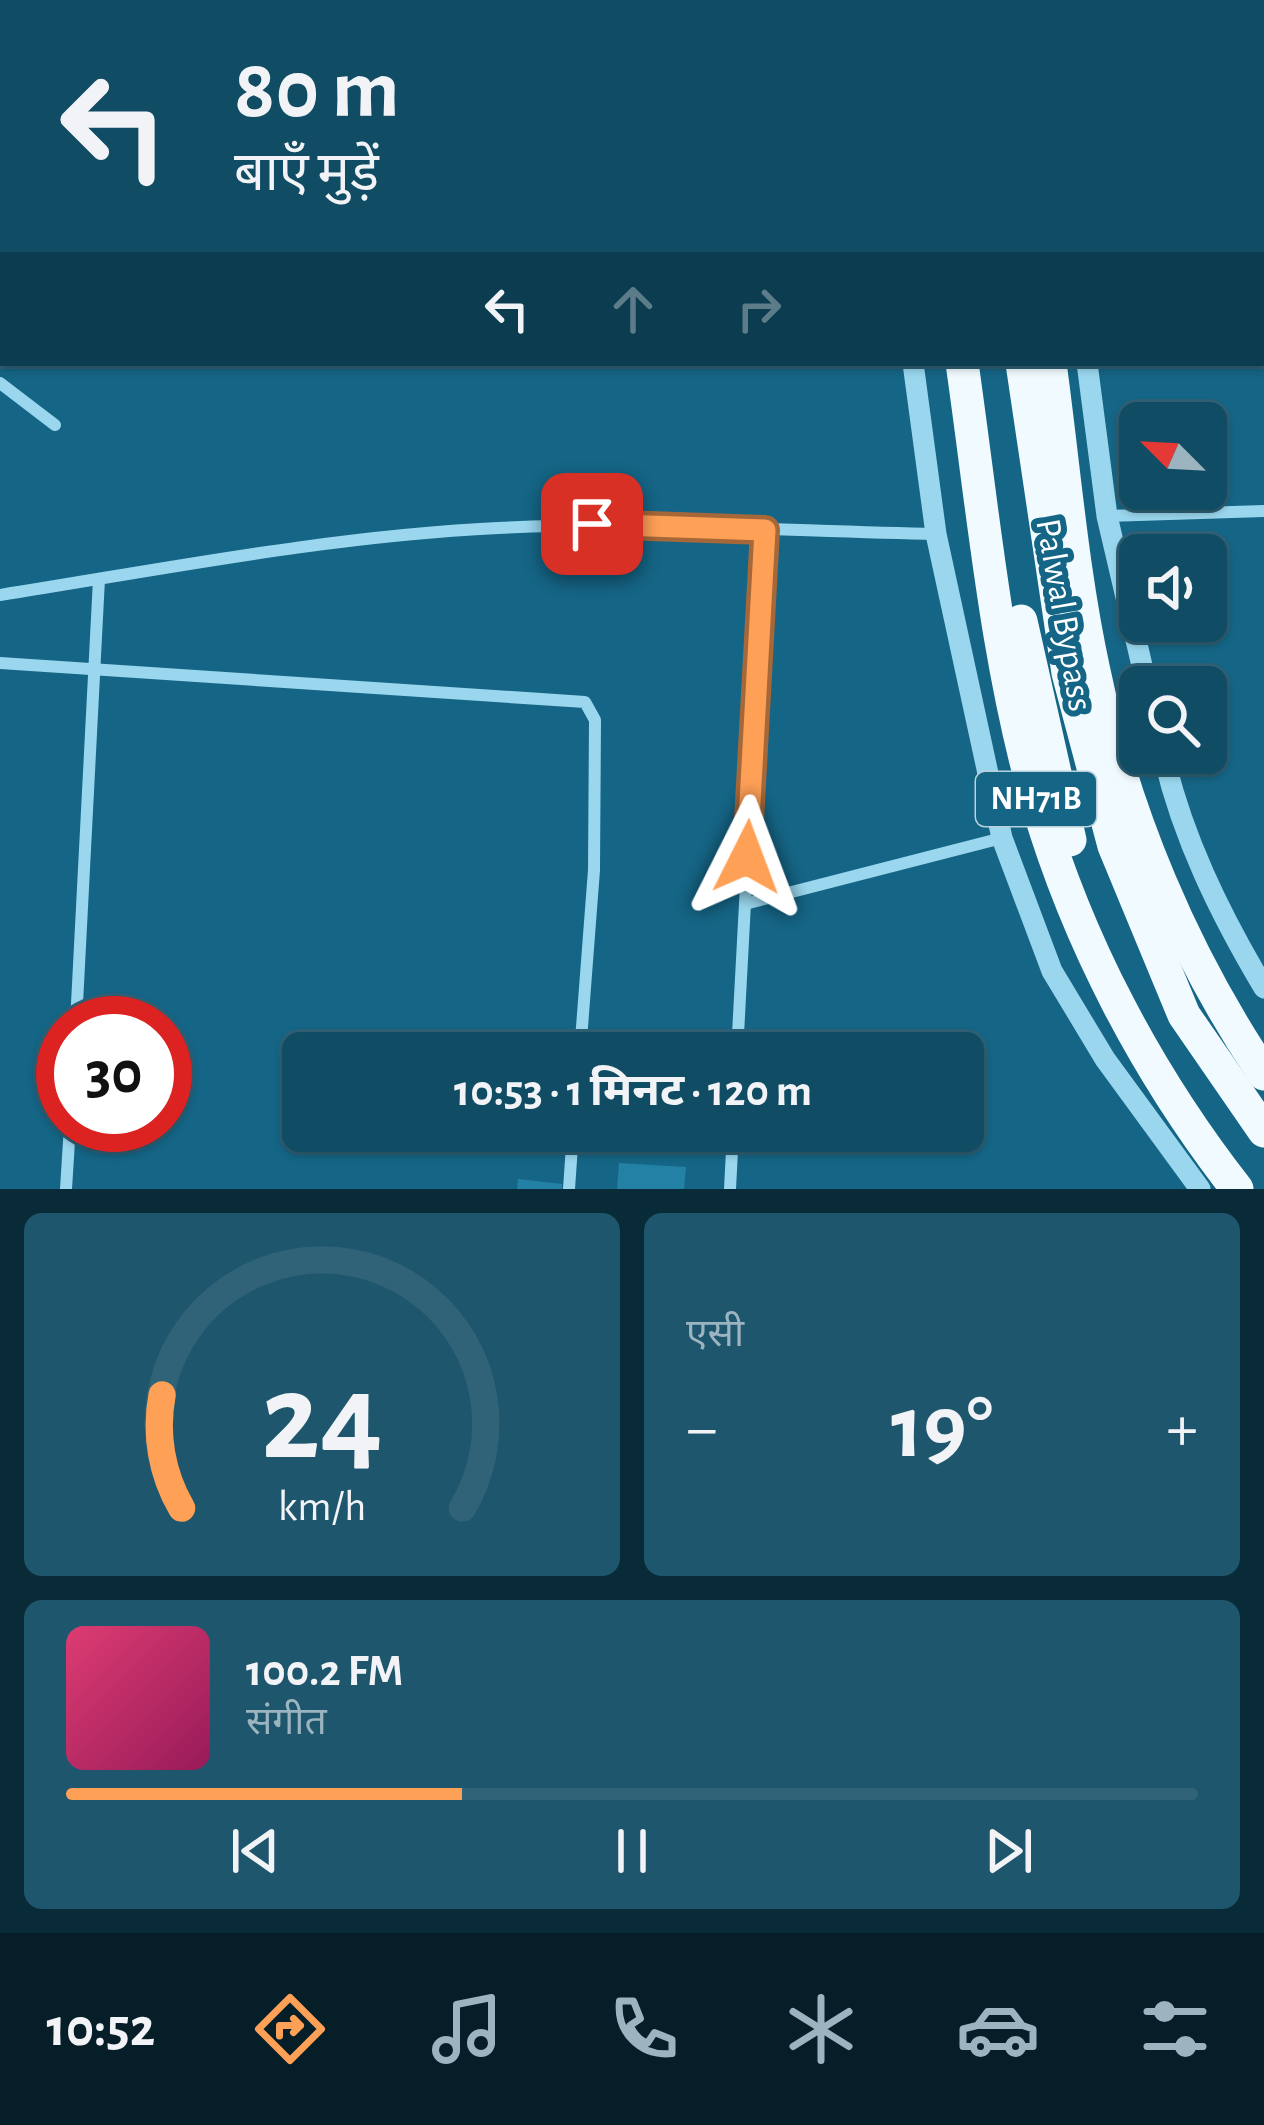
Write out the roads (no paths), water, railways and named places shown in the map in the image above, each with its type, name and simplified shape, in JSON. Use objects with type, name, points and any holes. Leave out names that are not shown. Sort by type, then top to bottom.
[{"type":"highway","name":"NH71B","points":[[962,366],[1007,669],[1037,802],[1118,1006],[1188,1126],[1237,1189]]},
{"type":"highway","name":"Palwal Bypass","points":[[986,366],[1023,638],[1070,841],[1140,1001],[1201,1111],[1258,1189]]},
{"type":"highway","name":"Palwal Bypass","points":[[1022,366],[1068,673],[1114,846],[1184,1015],[1264,1130]]},
{"type":"highway","points":[[1050,366],[1093,668],[1117,762],[1217,1004],[1264,1074]]},
{"type":"street","points":[[913,366],[936,533],[1002,838],[1052,971],[1105,1060],[1200,1189]]},
{"type":"street","points":[[1087,366],[1107,516],[1142,666]]},
{"type":"street","points":[[0,382],[55,424]]},
{"type":"street","points":[[1107,516],[1264,511]]},
{"type":"street","points":[[0,595],[417,533],[592,524],[936,533]]},
{"type":"street","points":[[738,1032],[765,530]]},
{"type":"street","points":[[78,996],[98,579]]},
{"type":"street","points":[[0,663],[585,702],[595,720],[594,870],[582,1032]]},
{"type":"street","points":[[1168,774],[1174,800],[1223,918],[1264,988]]},
{"type":"street","points":[[745,904],[1002,838]]},
{"type":"street","points":[[66,1189],[68,1152]]},
{"type":"street","points":[[569,1189],[572,1152]]},
{"type":"street","points":[[730,1189],[732,1152]]}]
